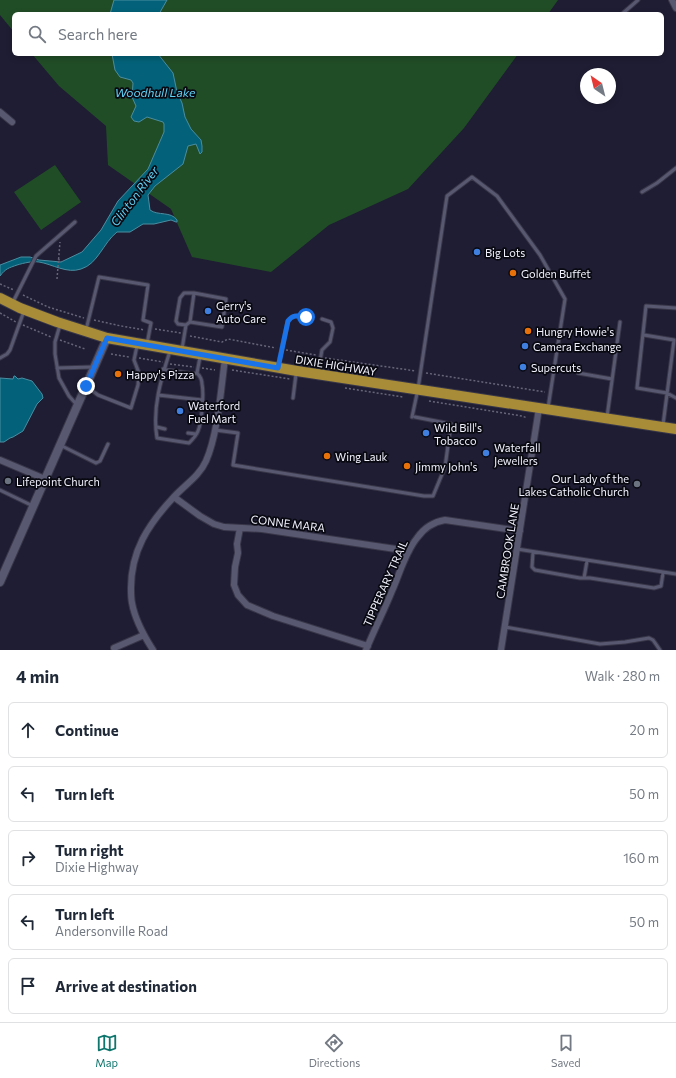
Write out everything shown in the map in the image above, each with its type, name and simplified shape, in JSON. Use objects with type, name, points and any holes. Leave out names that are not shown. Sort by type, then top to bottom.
[{"type":"main road","name":"DIXIE HIGHWAY","points":[[0,298],[25,310],[107,338],[278,368],[296,375],[317,374],[676,429]]},
{"type":"street","points":[[672,0],[676,8]]},
{"type":"street","points":[[0,112],[12,122]]},
{"type":"street","points":[[0,582],[3,569],[34,507],[107,338]]},
{"type":"street","points":[[153,650],[137,621],[131,602],[131,576],[135,555],[145,532],[158,513],[190,481],[206,462],[215,430],[225,359]]},
{"type":"street","name":"CAMBROOK LANE","points":[[501,650],[520,531],[544,409]]},
{"type":"street","points":[[0,460],[46,479]]},
{"type":"street","name":"CONNE MARA","points":[[174,496],[187,508],[214,524],[233,528],[262,529],[328,538],[409,551]]},
{"type":"street","name":"TIPPERARY TRAIL","points":[[366,648],[409,551],[425,529],[434,523],[445,520],[520,531]]},
{"type":"street","points":[[240,528],[234,585],[238,595],[248,605],[273,616],[366,648]]},
{"type":"street","points":[[114,648],[144,635]]},
{"type":"lane","points":[[624,12],[638,0]]},
{"type":"lane","points":[[642,192],[657,183],[676,168]]},
{"type":"lane","points":[[215,430],[238,433],[233,465],[408,494],[433,496],[445,467],[451,424],[414,417],[446,196],[472,177],[497,196],[540,255],[565,299],[544,409]]},
{"type":"lane","points":[[13,304],[36,256],[75,222]]},
{"type":"lane","points":[[86,331],[99,277],[148,285],[143,320],[151,323],[150,329],[134,360],[139,373],[138,385],[131,408],[98,395],[86,386]]},
{"type":"lane","points":[[186,325],[178,324],[176,321],[180,298],[184,293],[194,293],[226,299],[222,327],[190,322]]},
{"type":"lane","points":[[181,351],[186,325],[190,322],[194,293]]},
{"type":"lane","points":[[676,308],[646,306],[637,388],[667,393],[676,398]]},
{"type":"lane","points":[[0,358],[7,354],[10,350],[25,310]]},
{"type":"lane","points":[[278,368],[288,321],[291,317],[296,315],[306,317]]},
{"type":"lane","points":[[317,374],[320,356],[322,350],[330,342],[332,328],[331,322],[322,319]]},
{"type":"lane","points":[[606,418],[620,322]]},
{"type":"lane","points":[[61,323],[54,342],[59,378],[69,396],[78,406]]},
{"type":"lane","points":[[644,335],[674,340],[662,427]]},
{"type":"lane","points":[[170,350],[163,369],[158,395],[156,418],[157,438],[189,443],[199,429],[202,384],[201,378],[197,373],[200,354]]},
{"type":"lane","points":[[57,368],[95,367]]},
{"type":"lane","points":[[163,369],[193,374],[197,373]]},
{"type":"lane","points":[[578,373],[612,379]]},
{"type":"lane","points":[[293,398],[296,375]]},
{"type":"lane","points":[[158,395],[202,400]]},
{"type":"lane","points":[[157,427],[165,429]]},
{"type":"lane","points":[[188,433],[196,434]]},
{"type":"lane","points":[[60,445],[96,463],[100,461],[108,444]]},
{"type":"lane","points":[[0,490],[34,507]]},
{"type":"lane","points":[[517,549],[676,574]]},
{"type":"lane","points":[[533,552],[532,567],[535,570],[584,578],[654,588],[661,586],[663,573]]},
{"type":"lane","points":[[584,578],[587,560]]},
{"type":"lane","points":[[505,627],[600,644],[649,638],[653,640],[660,650]]},
{"type":"path","points":[[57,279],[60,234]]},
{"type":"path","points":[[58,260],[62,262]]},
{"type":"path","points":[[0,284],[48,307],[121,326],[143,330],[157,328],[222,342],[228,339],[320,356],[328,359],[545,392]]},
{"type":"path","points":[[0,313],[20,324],[85,349]]},
{"type":"path","points":[[232,370],[296,375]]},
{"type":"path","points":[[342,387],[402,397]]},
{"type":"path","points":[[430,402],[527,418]]},
{"type":"green space","points":[[0,0],[558,0],[549,12],[12,12],[12,30],[0,15]]},
{"type":"green space","points":[[34,56],[517,56],[464,128],[408,189],[329,225],[271,272],[192,257],[171,209],[108,165],[106,126],[59,86]]},
{"type":"green space","points":[[55,165],[81,202],[41,230],[14,192]]},
{"type":"water","points":[[114,0],[167,0],[160,12],[111,12]]},
{"type":"water","name":"Woodhull Lake","points":[[112,56],[160,56],[173,73],[185,117],[191,129],[201,140],[202,152],[200,154],[196,144],[188,146],[183,164],[155,186],[148,195],[150,210],[157,213],[171,215],[177,220],[177,222],[171,220],[154,224],[143,224],[130,232],[117,232],[92,263],[81,269],[70,270],[44,263],[31,262],[10,268],[4,271],[0,276],[0,265],[21,257],[61,262],[82,252],[101,230],[118,201],[148,169],[164,132],[164,124],[163,122],[147,117],[139,122],[134,121],[131,117],[136,106],[132,97],[133,83],[131,80],[120,77],[115,70]]},
{"type":"water","points":[[14,376],[18,379],[22,378],[32,381],[42,394],[43,398],[37,404],[23,431],[4,442],[0,442],[0,378],[13,379]]},
{"type":"place","name":"Big Lots","points":[[477,252]]},
{"type":"place","name":"Golden Buffet","points":[[513,273]]},
{"type":"place","name":"Gerry's Auto Care","points":[[208,311]]},
{"type":"place","name":"Hungry Howie's","points":[[528,331]]},
{"type":"place","name":"Camera Exchange","points":[[525,346]]},
{"type":"place","name":"Supercuts","points":[[523,367]]},
{"type":"place","name":"Happy's Pizza","points":[[118,374]]},
{"type":"place","name":"Waterford Fuel Mart","points":[[180,411]]},
{"type":"place","name":"Wild Bill's Tobacco","points":[[426,433]]},
{"type":"place","name":"Waterfall Jewellers","points":[[486,453]]},
{"type":"place","name":"Wing Lauk","points":[[327,456]]},
{"type":"place","name":"Jimmy John's","points":[[407,466]]},
{"type":"place","name":"Lifepoint Church","points":[[8,481]]},
{"type":"place","name":"Our Lady of the Lakes Catholic Church","points":[[637,484]]},
{"type":"route","points":[[86,386],[107,338],[278,368],[288,321],[291,317],[296,315],[306,317]]},
{"type":"water label","name":"Clinton River","points":[[134,196]]}]
